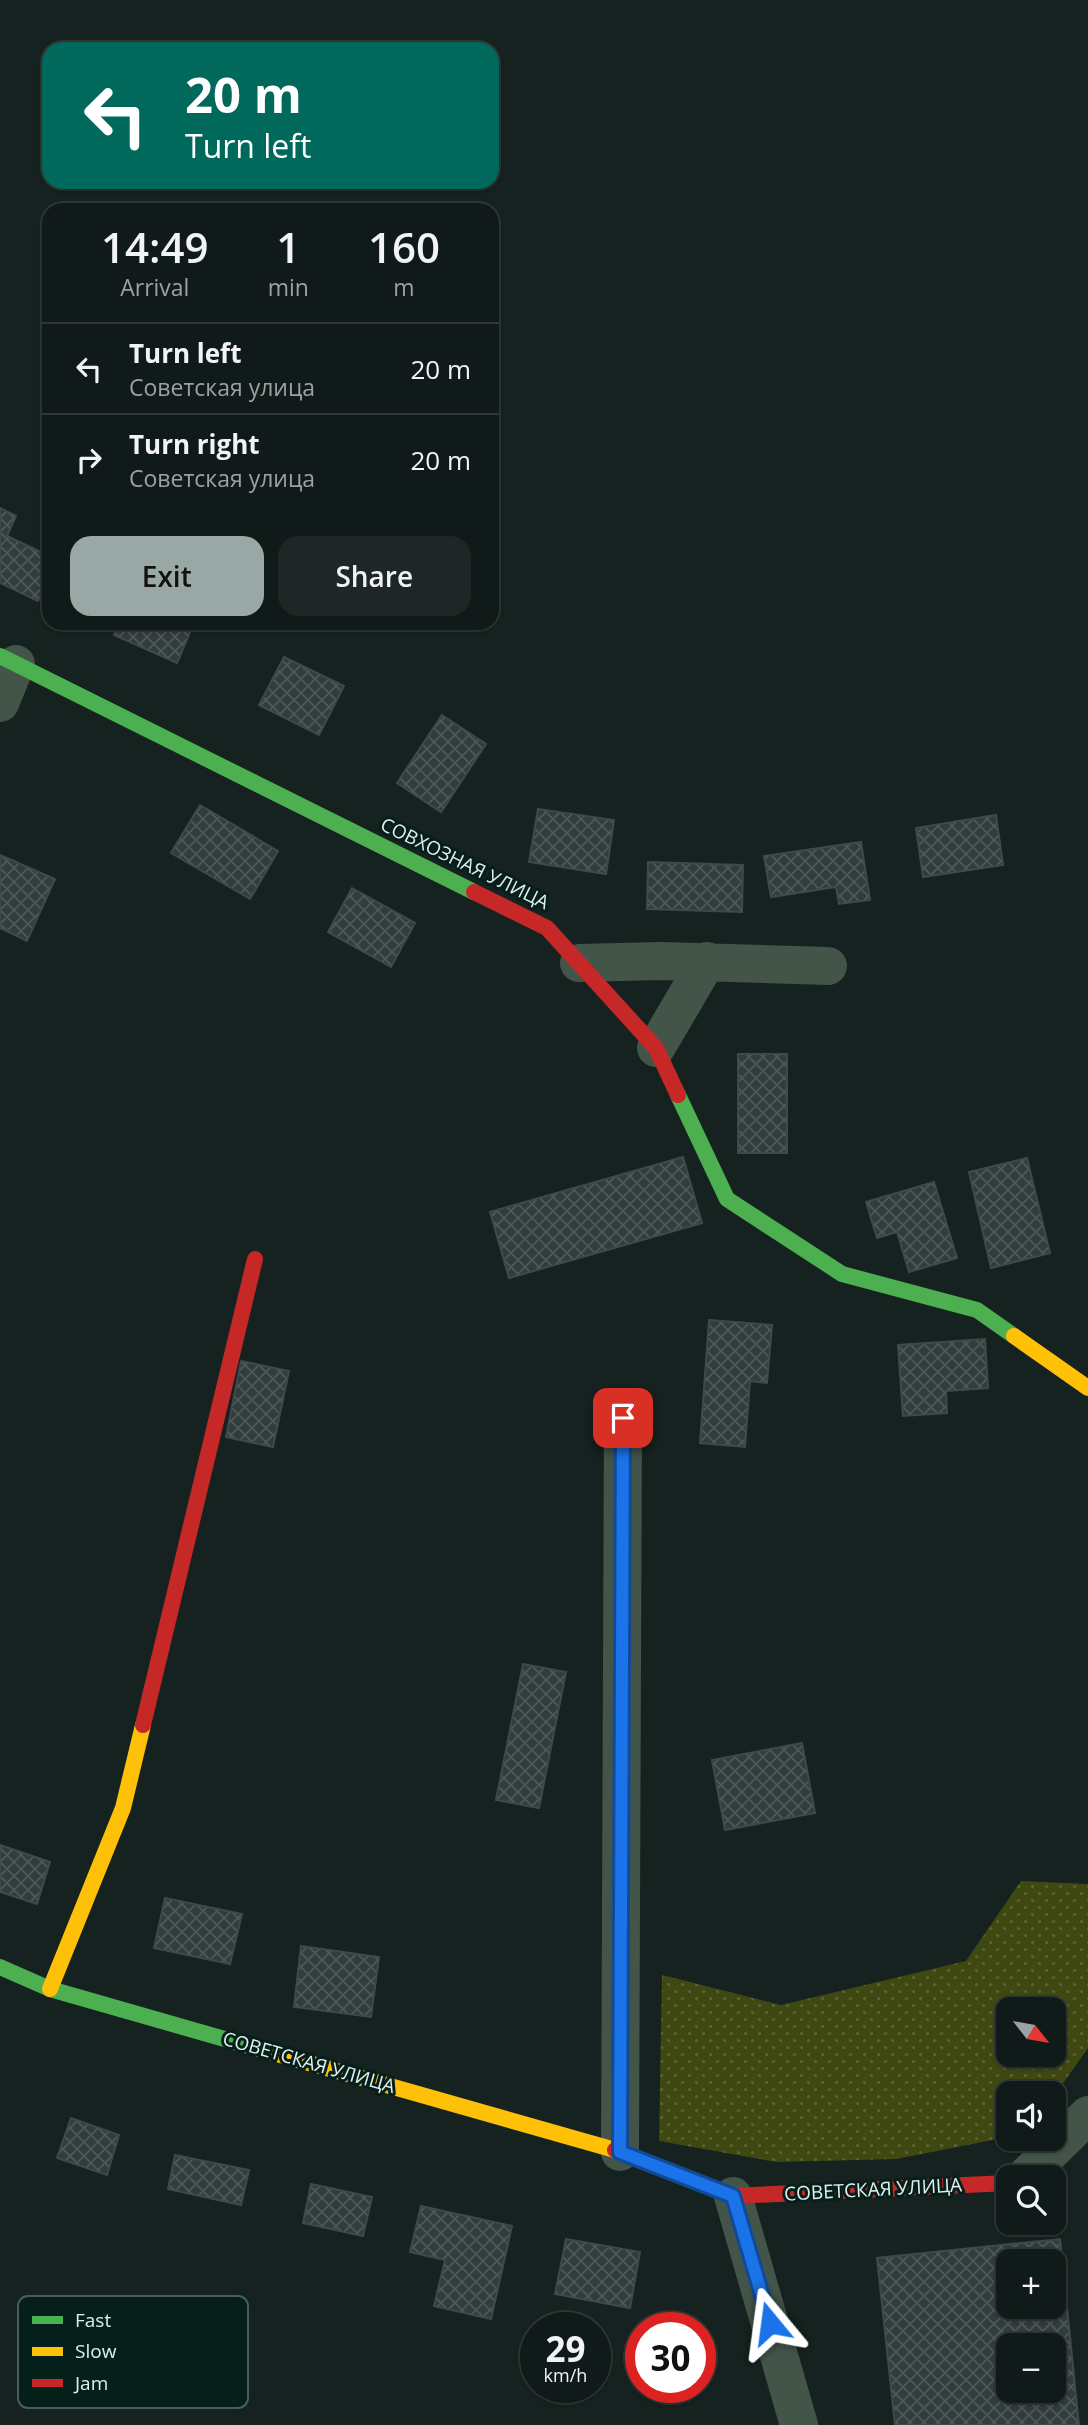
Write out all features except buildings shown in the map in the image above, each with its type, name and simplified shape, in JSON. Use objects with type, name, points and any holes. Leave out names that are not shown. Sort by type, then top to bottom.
[{"type":"street","points":[[0,704],[8,660]]},
{"type":"street","name":"СОВХОЗНАЯ УЛИЦА","points":[[8,660],[547,928],[656,1048],[727,1199],[842,1274],[977,1310],[1088,1388]]},
{"type":"street","points":[[656,1048],[707,961]]},
{"type":"street","points":[[579,963],[707,961],[828,966]]},
{"type":"street","points":[[50,1989],[123,1808],[255,1259]]},
{"type":"street","points":[[620,2152],[623,1418]]},
{"type":"street","name":"СОВЕТСКАЯ УЛИЦА","points":[[0,1967],[50,1989],[620,2152],[733,2196],[996,2184]]},
{"type":"street","points":[[1037,2165],[1088,2115]]},
{"type":"street","points":[[733,2196],[799,2425]]},
{"type":"green space","points":[[1021,1881],[1088,1884],[1088,2048],[1065,2081],[996,2081],[996,2139],[896,2159],[776,2162],[659,2141],[662,1975],[781,2005],[966,1961]]},
{"type":"traffic: fast","points":[[0,656],[474,892]]},
{"type":"traffic: fast","points":[[678,1095],[727,1199],[842,1274],[977,1310],[1014,1336]]},
{"type":"traffic: fast","points":[[0,1967],[50,1989],[256,2048]]},
{"type":"traffic: slow","points":[[1014,1336],[1088,1388]]},
{"type":"traffic: slow","points":[[50,1989],[123,1808],[143,1725]]},
{"type":"traffic: slow","points":[[256,2048],[615,2150]]},
{"type":"traffic: jam","points":[[474,892],[547,928],[656,1048],[678,1095]]},
{"type":"traffic: jam","points":[[143,1725],[255,1259]]},
{"type":"traffic: jam","points":[[615,2150],[733,2196],[996,2184]]},
{"type":"route","points":[[623,1418],[620,2152],[733,2196],[770,2323]]}]
